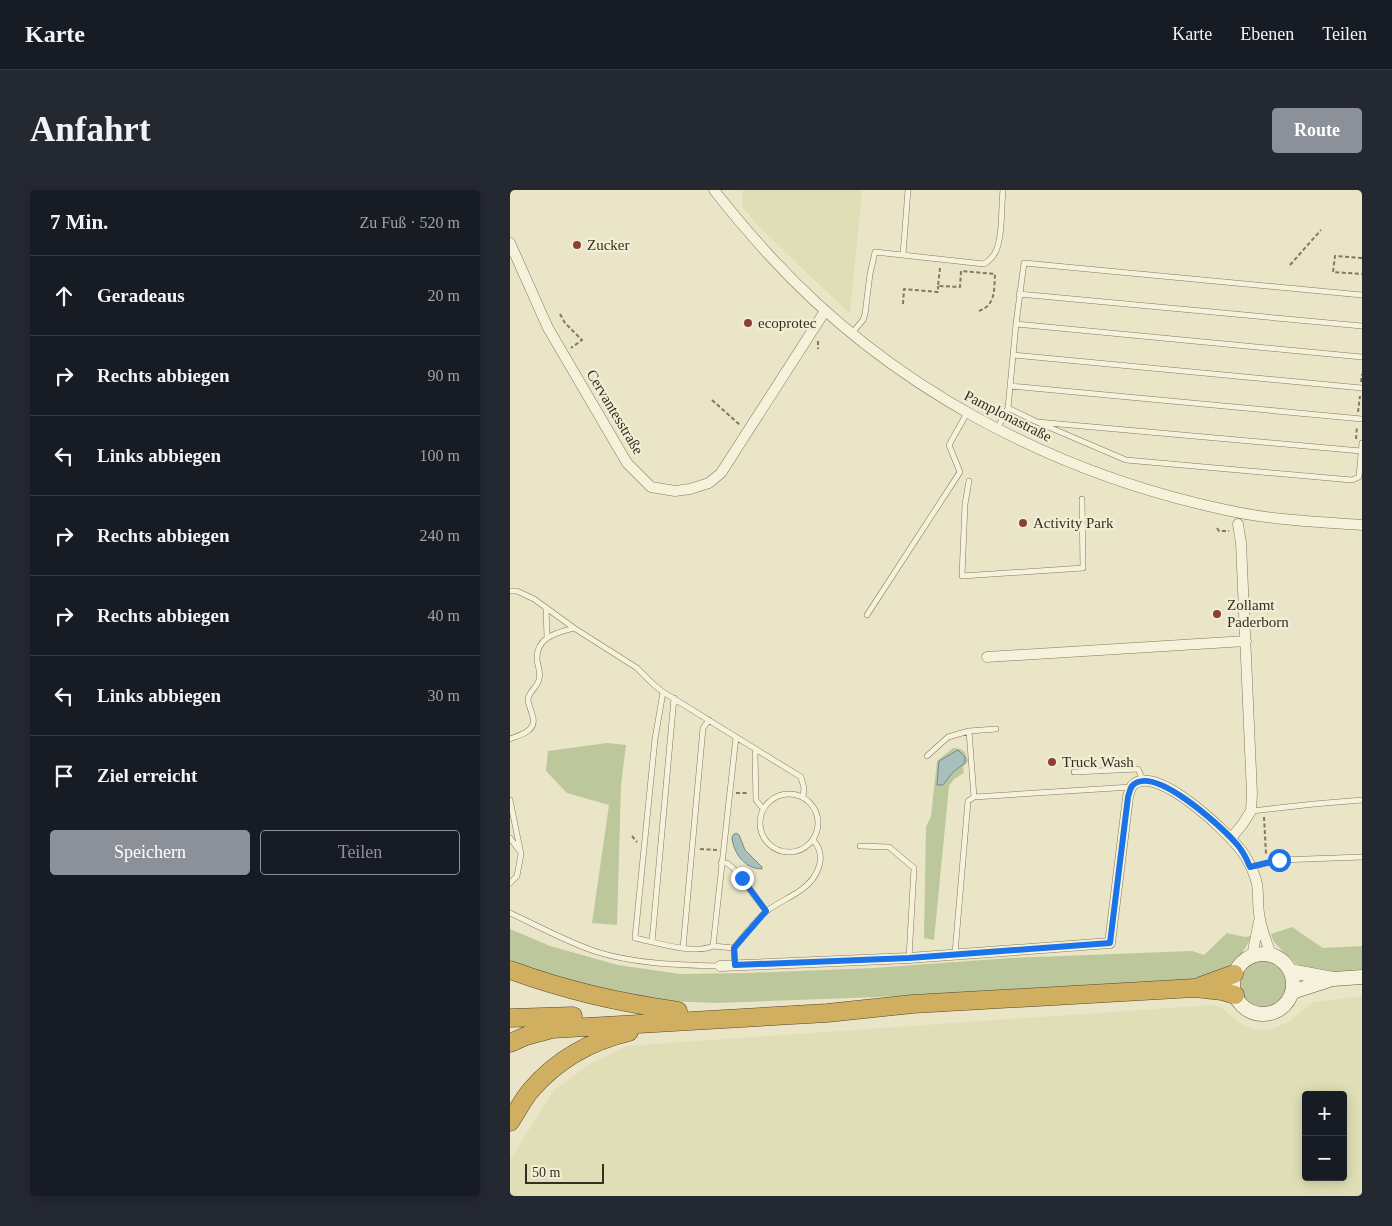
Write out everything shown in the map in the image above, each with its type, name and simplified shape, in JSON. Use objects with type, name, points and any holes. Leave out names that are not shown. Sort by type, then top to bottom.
[{"type":"highway","points":[[510,970],[545,983],[585,994],[634,1004],[678,1010]]},
{"type":"highway","points":[[1196,988],[1234,974]]},
{"type":"highway","points":[[510,1043],[526,1036],[552,1030],[827,1013],[913,1004],[1196,988],[1222,991],[1235,995]]},
{"type":"highway","points":[[510,1018],[547,1018],[827,1003],[913,1004]]},
{"type":"highway","points":[[510,1122],[530,1091],[568,1056],[615,1035],[693,1021]]},
{"type":"main road","points":[[1272,955],[1279,959],[1290,971],[1293,978],[1292,992],[1288,1001],[1282,1008],[1274,1012],[1264,1014],[1246,1010],[1235,995],[1233,988],[1234,974],[1241,963],[1252,956],[1272,955]]},
{"type":"main road","points":[[1290,971],[1333,979]]},
{"type":"main road","points":[[1292,992],[1333,979],[1362,977]]},
{"type":"street","name":"Pamplonastraße","points":[[714,190],[783,270],[824,311],[872,350],[925,387],[996,429],[1086,469],[1158,494],[1241,513],[1323,523],[1362,525]]},
{"type":"street","name":"Cervantesstraße","points":[[510,243],[545,322],[581,386],[626,463],[651,487],[674,491],[690,489],[709,483],[721,473],[824,311]]},
{"type":"street","points":[[1232,838],[1251,811],[1252,794],[1241,543],[1238,524]]},
{"type":"street","points":[[987,657],[1246,641]]},
{"type":"street","points":[[720,966],[909,958],[955,953],[1110,943],[1128,797],[1132,787],[1137,783],[1144,782],[1163,784],[1188,800],[1232,838],[1245,855],[1257,883],[1259,917],[1252,956]]},
{"type":"street","points":[[1259,917],[1272,955]]},
{"type":"lane","points":[[903,255],[908,190]]},
{"type":"lane","points":[[852,334],[863,320],[865,314],[875,252],[984,264],[992,259],[999,240],[1003,190]]},
{"type":"lane","points":[[996,429],[1008,408],[1019,294],[1024,263],[1362,295]]},
{"type":"lane","points":[[1019,294],[1362,326]]},
{"type":"lane","points":[[1016,324],[1362,357]]},
{"type":"lane","points":[[1013,355],[1362,388]]},
{"type":"lane","points":[[1010,386],[1362,419]]},
{"type":"lane","points":[[1008,408],[1126,460],[1352,480],[1359,477],[1362,444]]},
{"type":"lane","points":[[868,615],[960,472],[949,445],[967,413]]},
{"type":"lane","points":[[1037,422],[1361,451]]},
{"type":"lane","points":[[969,481],[965,504],[962,576],[1083,568],[1082,499]]},
{"type":"lane","points":[[510,591],[517,591],[534,599],[574,628],[636,668],[663,692],[801,777],[804,788],[803,797]]},
{"type":"lane","points":[[546,608],[546,637]]},
{"type":"lane","points":[[510,739],[528,732],[534,720],[528,702],[528,695],[538,685],[540,676],[537,652],[540,645],[546,637],[574,628]]},
{"type":"lane","points":[[663,692],[654,739],[635,938],[683,948],[704,949],[713,946],[734,948]]},
{"type":"lane","points":[[652,942],[674,698]]},
{"type":"lane","points":[[683,948],[703,728],[709,720]]},
{"type":"lane","points":[[927,756],[948,737],[969,731],[996,729]]},
{"type":"lane","points":[[969,731],[974,797]]},
{"type":"lane","points":[[713,946],[736,737]]},
{"type":"lane","points":[[756,749],[754,755],[755,794],[756,800],[763,809]]},
{"type":"lane","points":[[1074,772],[1138,769],[1144,782]]},
{"type":"lane","points":[[955,953],[968,801],[974,797],[1132,787]]},
{"type":"lane","points":[[784,794],[797,794],[803,797],[813,805],[818,817],[818,830],[813,840],[807,846],[795,852],[776,849],[766,840],[760,828],[763,809],[772,799],[784,794]]},
{"type":"lane","points":[[510,800],[521,854],[517,876],[510,883]]},
{"type":"lane","points":[[1251,811],[1362,800]]},
{"type":"lane","points":[[510,838],[521,854]]},
{"type":"lane","points":[[735,965],[734,948],[766,911],[803,889],[816,873],[821,862],[821,853],[819,846],[813,840]]},
{"type":"lane","points":[[860,846],[889,847],[914,868],[909,958]]},
{"type":"lane","points":[[1250,867],[1279,860],[1362,857]]},
{"type":"lane","points":[[721,863],[727,863],[733,868],[766,911]]},
{"type":"lane","points":[[510,913],[563,939],[594,951],[624,959],[677,965],[720,966]]},
{"type":"path","points":[[1290,265],[1321,230]]},
{"type":"path","points":[[1362,258],[1335,256],[1333,272],[1362,274]]},
{"type":"path","points":[[903,304],[904,289],[938,292],[941,259]]},
{"type":"path","points":[[938,286],[960,287],[961,271],[995,274],[993,300],[986,308],[979,311]]},
{"type":"path","points":[[560,314],[565,323],[582,340],[572,348]]},
{"type":"path","points":[[818,341],[818,349]]},
{"type":"path","points":[[712,400],[731,417]]},
{"type":"path","points":[[729,792],[755,794]]},
{"type":"path","points":[[692,848],[722,851]]},
{"type":"green space","points":[[743,190],[862,190],[850,314],[757,225],[742,206]]},
{"type":"green space","points":[[607,743],[626,745],[621,785],[617,925],[592,923],[609,805],[567,793],[546,771],[548,751]]},
{"type":"green space","points":[[953,748],[964,751],[968,761],[963,767],[964,773],[954,779],[949,786],[934,940],[924,938],[926,827],[931,816],[937,761]]},
{"type":"green space","points":[[1292,927],[1323,948],[1362,946],[1362,969],[1319,971],[1300,967],[1277,946],[1271,934]]},
{"type":"green space","points":[[510,929],[550,946],[618,965],[680,974],[873,968],[1010,958],[1192,951],[1204,955],[1227,933],[1245,937],[1251,936],[1238,958],[1223,971],[1209,977],[1181,981],[932,995],[717,1003],[645,1000],[551,978],[510,960]]},
{"type":"green space","points":[[1268,961],[1280,967],[1285,975],[1285,993],[1280,1001],[1272,1006],[1258,1007],[1246,1001],[1241,993],[1240,979],[1246,967],[1254,962]]},
{"type":"green space","points":[[1362,996],[1362,1196],[510,1196],[510,1160],[554,1090],[590,1064],[626,1046],[1213,1005],[1223,1009],[1238,1022],[1252,1029],[1268,1030],[1287,1023],[1313,1002]]},
{"type":"water","points":[[958,750],[965,757],[965,763],[953,772],[943,785],[937,785],[939,761]]},
{"type":"water","points":[[736,833],[739,835],[745,850],[762,869],[750,866],[741,860],[733,844],[732,838]]},
{"type":"place","name":"Zucker","points":[[577,245]]},
{"type":"place","name":"ecoprotec","points":[[748,323]]},
{"type":"place","name":"Activity Park","points":[[1023,523]]},
{"type":"place","name":"Zollamt Paderborn","points":[[1217,614]]},
{"type":"place","name":"Truck Wash","points":[[1052,762]]},
{"type":"route","points":[[742,878],[766,911],[734,948],[735,965],[909,958],[955,953],[1110,943],[1128,797],[1132,787],[1137,783],[1163,784],[1188,800],[1236,842],[1245,855],[1250,867],[1279,860]]}]
